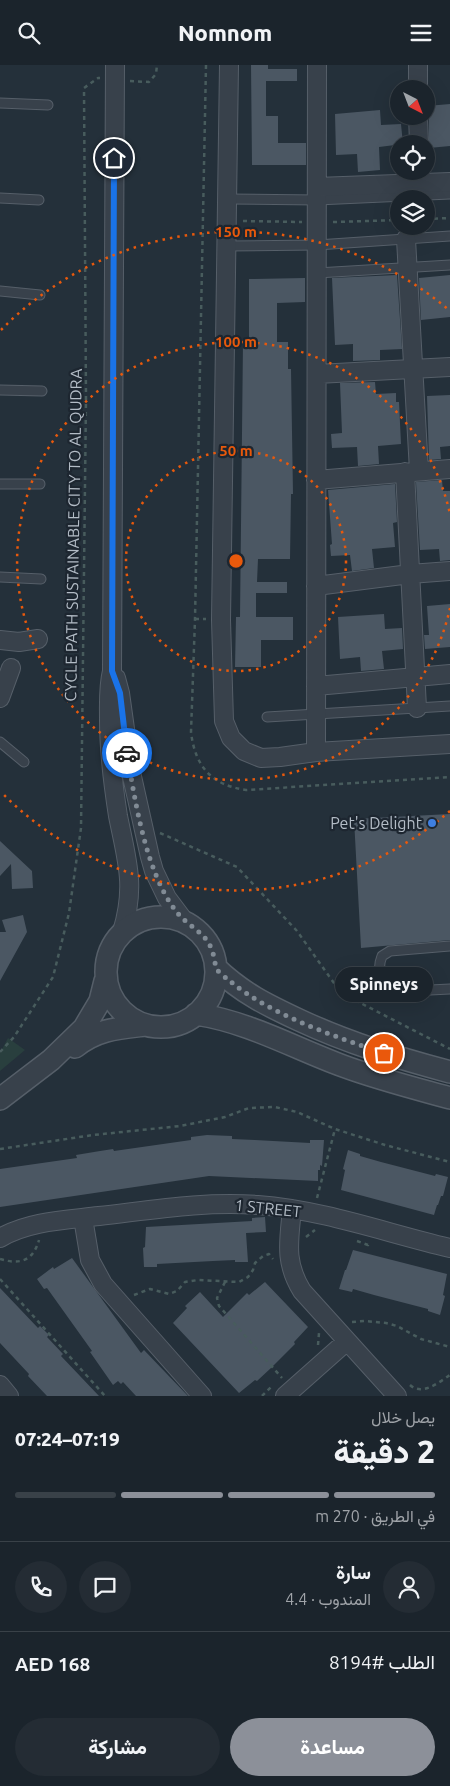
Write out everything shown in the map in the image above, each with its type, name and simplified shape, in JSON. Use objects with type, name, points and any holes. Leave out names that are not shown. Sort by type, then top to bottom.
[{"type":"street","points":[[229,65],[221,620],[224,721],[231,738],[244,751],[261,758],[316,752],[450,744]]},
{"type":"street","points":[[316,752],[317,65]]},
{"type":"street","points":[[418,65],[418,80]]},
{"type":"street","points":[[115,72],[112,671],[108,694],[111,760],[118,817],[130,874],[129,904],[122,933]]},
{"type":"street","points":[[317,193],[450,182]]},
{"type":"street","points":[[406,239],[413,369],[410,574],[417,708]]},
{"type":"street","points":[[317,374],[450,367]]},
{"type":"street","points":[[316,480],[450,469]]},
{"type":"street","points":[[316,586],[450,571]]},
{"type":"street","points":[[0,640],[38,639]]},
{"type":"street","points":[[0,698],[11,668]]},
{"type":"street","points":[[51,1060],[68,1053],[84,1040],[99,1032],[146,1025],[167,1027],[182,1022],[196,1014],[209,998],[216,978],[216,968],[211,948],[206,939],[175,911],[160,885],[150,857],[131,773],[119,685],[112,671]]},
{"type":"street","points":[[316,686],[450,674]]},
{"type":"street","points":[[0,1099],[51,1060],[81,1032],[90,1020],[100,1001],[105,981],[107,960],[115,941],[122,933],[130,926],[149,918],[170,917],[185,922]]},
{"type":"street","points":[[216,968],[237,987],[260,1002],[314,1027],[355,1044],[450,1072]]},
{"type":"street","points":[[105,981],[113,1000],[120,1009],[136,1021],[146,1025]]},
{"type":"street","points":[[196,1014],[224,1019],[250,1027],[344,1066],[450,1098]]},
{"type":"street","name":"1 STREET","points":[[0,1238],[30,1226],[83,1218],[190,1205],[258,1205],[325,1215],[450,1248]]},
{"type":"street","points":[[296,1210],[288,1256],[296,1280],[302,1291],[353,1335],[397,1396]]},
{"type":"street","points":[[83,1218],[90,1260],[103,1283],[202,1396]]},
{"type":"street","points":[[285,1396],[353,1335]]},
{"type":"street","points":[[0,1385],[9,1396]]},
{"type":"lane","points":[[0,103],[48,105]]},
{"type":"lane","points":[[419,184],[450,194]]},
{"type":"lane","points":[[228,199],[317,193]]},
{"type":"lane","points":[[0,198],[39,200]]},
{"type":"lane","points":[[227,246],[317,245],[450,236]]},
{"type":"lane","points":[[317,273],[450,265]]},
{"type":"lane","points":[[0,291],[40,295]]},
{"type":"lane","points":[[0,390],[42,391]]},
{"type":"lane","points":[[0,483],[40,484]]},
{"type":"lane","points":[[0,577],[41,579]]},
{"type":"lane","points":[[267,717],[450,706]]},
{"type":"lane","points":[[0,741],[24,762]]},
{"type":"lane","points":[[450,947],[390,951],[382,956],[380,965],[382,984],[391,992],[450,989]]},
{"type":"path","name":"CYCLE PATH SUSTAINABLE CITY TO AL QUDRA","points":[[0,1052],[14,1037],[52,977],[69,913],[81,828],[86,399],[84,88],[98,78],[115,72],[149,82],[156,74],[156,65]]},
{"type":"path","points":[[435,219],[450,218]]},
{"type":"path","points":[[142,825],[237,867],[297,931],[341,993],[450,1049]]},
{"type":"path","points":[[0,1149],[94,1135],[180,1126],[225,1117],[250,1109],[275,1107],[297,1112],[335,1129],[450,1162]]},
{"type":"path","points":[[296,1210],[303,1197],[316,1200],[335,1129]]},
{"type":"path","points":[[352,1240],[368,1245],[373,1228]]},
{"type":"path","points":[[304,1239],[311,1231],[320,1230]]},
{"type":"path","points":[[0,1259],[11,1263],[23,1261],[33,1253],[39,1240]]},
{"type":"path","points":[[128,1290],[133,1296],[150,1289],[169,1294],[177,1291],[185,1282],[198,1280],[239,1282],[248,1277],[255,1263],[269,1253],[275,1264]]},
{"type":"path","points":[[0,1279],[105,1396]]},
{"type":"path","points":[[225,1282],[217,1298],[218,1305],[282,1378],[262,1396]]},
{"type":"path","points":[[347,1315],[352,1322],[353,1335]]},
{"type":"path","points":[[352,1322],[364,1321],[397,1325],[421,1339],[450,1347]]},
{"type":"path","points":[[314,1349],[319,1340],[317,1328]]},
{"type":"path","points":[[406,1380],[412,1387],[422,1390],[450,1375]]},
{"type":"green space","points":[[8,1038],[25,1050],[0,1071],[0,1053]]},
{"type":"building","points":[[251,65],[268,65],[268,69],[297,69],[297,81],[266,81],[266,116],[278,116],[278,143],[306,143],[306,165],[252,165]]},
{"type":"building","points":[[450,104],[450,146],[435,147],[435,135],[429,135],[429,125],[435,125],[435,105]]},
{"type":"building","points":[[380,110],[381,125],[401,125],[402,135],[390,135],[390,146],[379,147],[380,170],[358,172],[357,154],[336,155],[335,114]]},
{"type":"building","points":[[397,275],[402,349],[380,350],[380,360],[353,361],[353,344],[335,345],[332,278]]},
{"type":"building","points":[[450,275],[450,317],[421,320],[419,278]]},
{"type":"building","points":[[305,278],[305,302],[277,303],[277,342],[288,342],[288,369],[291,369],[293,494],[291,494],[290,559],[258,559],[257,582],[287,582],[287,593],[256,593],[256,617],[293,617],[293,640],[261,640],[261,667],[235,667],[236,617],[240,617],[243,341],[249,341],[249,279]]},
{"type":"building","points":[[375,382],[376,394],[396,393],[396,402],[399,402],[401,444],[378,446],[379,464],[358,466],[357,447],[332,448],[331,434],[342,433],[340,383]]},
{"type":"building","points":[[450,395],[450,446],[440,447],[441,459],[429,460],[427,396]]},
{"type":"building","points":[[442,480],[443,491],[450,491],[450,560],[440,561],[439,549],[420,550],[416,482]]},
{"type":"building","points":[[395,484],[397,522],[393,523],[395,547],[372,549],[374,568],[352,571],[350,555],[331,556],[330,545],[332,544],[328,490]]},
{"type":"building","points":[[450,604],[450,647],[425,649],[424,635],[429,635],[427,606]]},
{"type":"building","points":[[384,614],[385,629],[402,628],[403,649],[382,651],[384,669],[361,671],[360,657],[340,659],[338,617]]},
{"type":"building","points":[[450,814],[450,940],[361,948],[354,819]]},
{"type":"building","points":[[0,841],[32,871],[33,888],[12,889],[11,864],[0,876]]},
{"type":"building","points":[[23,915],[27,932],[0,981],[0,932],[6,932],[2,920]]},
{"type":"building","points":[[207,1135],[232,1136],[232,1139],[310,1143],[310,1140],[324,1140],[322,1166],[320,1165],[320,1170],[318,1170],[318,1181],[209,1176],[0,1207],[0,1169],[77,1158],[76,1155],[113,1149],[114,1151],[191,1140],[191,1137]]},
{"type":"building","points":[[348,1150],[360,1154],[360,1156],[381,1162],[435,1176],[436,1174],[448,1177],[443,1196],[441,1196],[434,1215],[341,1190],[345,1170],[343,1169]]},
{"type":"building","points":[[265,1217],[266,1232],[246,1233],[248,1262],[235,1262],[235,1260],[213,1261],[157,1264],[157,1267],[144,1267],[143,1248],[145,1247],[146,1227],[252,1221],[252,1218]]},
{"type":"building","points":[[353,1250],[447,1274],[443,1295],[445,1296],[440,1315],[428,1311],[428,1309],[353,1289],[352,1292],[339,1289]]},
{"type":"building","points":[[72,1258],[141,1353],[144,1350],[188,1396],[136,1396],[123,1382],[121,1384],[118,1381],[113,1385],[90,1352],[92,1351],[47,1288],[44,1289],[37,1279],[53,1267],[54,1269]]},
{"type":"building","points":[[265,1282],[308,1327],[294,1342],[295,1344],[271,1368],[257,1381],[255,1380],[239,1393],[173,1323],[187,1308],[185,1306],[200,1292],[223,1317],[247,1293],[249,1295]]},
{"type":"building","points":[[0,1288],[38,1328],[40,1326],[49,1335],[47,1337],[63,1354],[61,1356],[99,1396],[47,1396],[28,1376],[29,1374],[0,1343]]},
{"type":"way so far","points":[[127,753],[138,808],[154,871],[175,911],[206,939],[211,948],[216,968],[237,987],[260,1002],[355,1044],[384,1053]]},
{"type":"place","name":"Pet's Delight","points":[[432,823]]},
{"type":"place","name":"Spinneys","points":[[384,1053]]},
{"type":"route","points":[[114,158],[112,671],[119,685],[127,753]]}]
